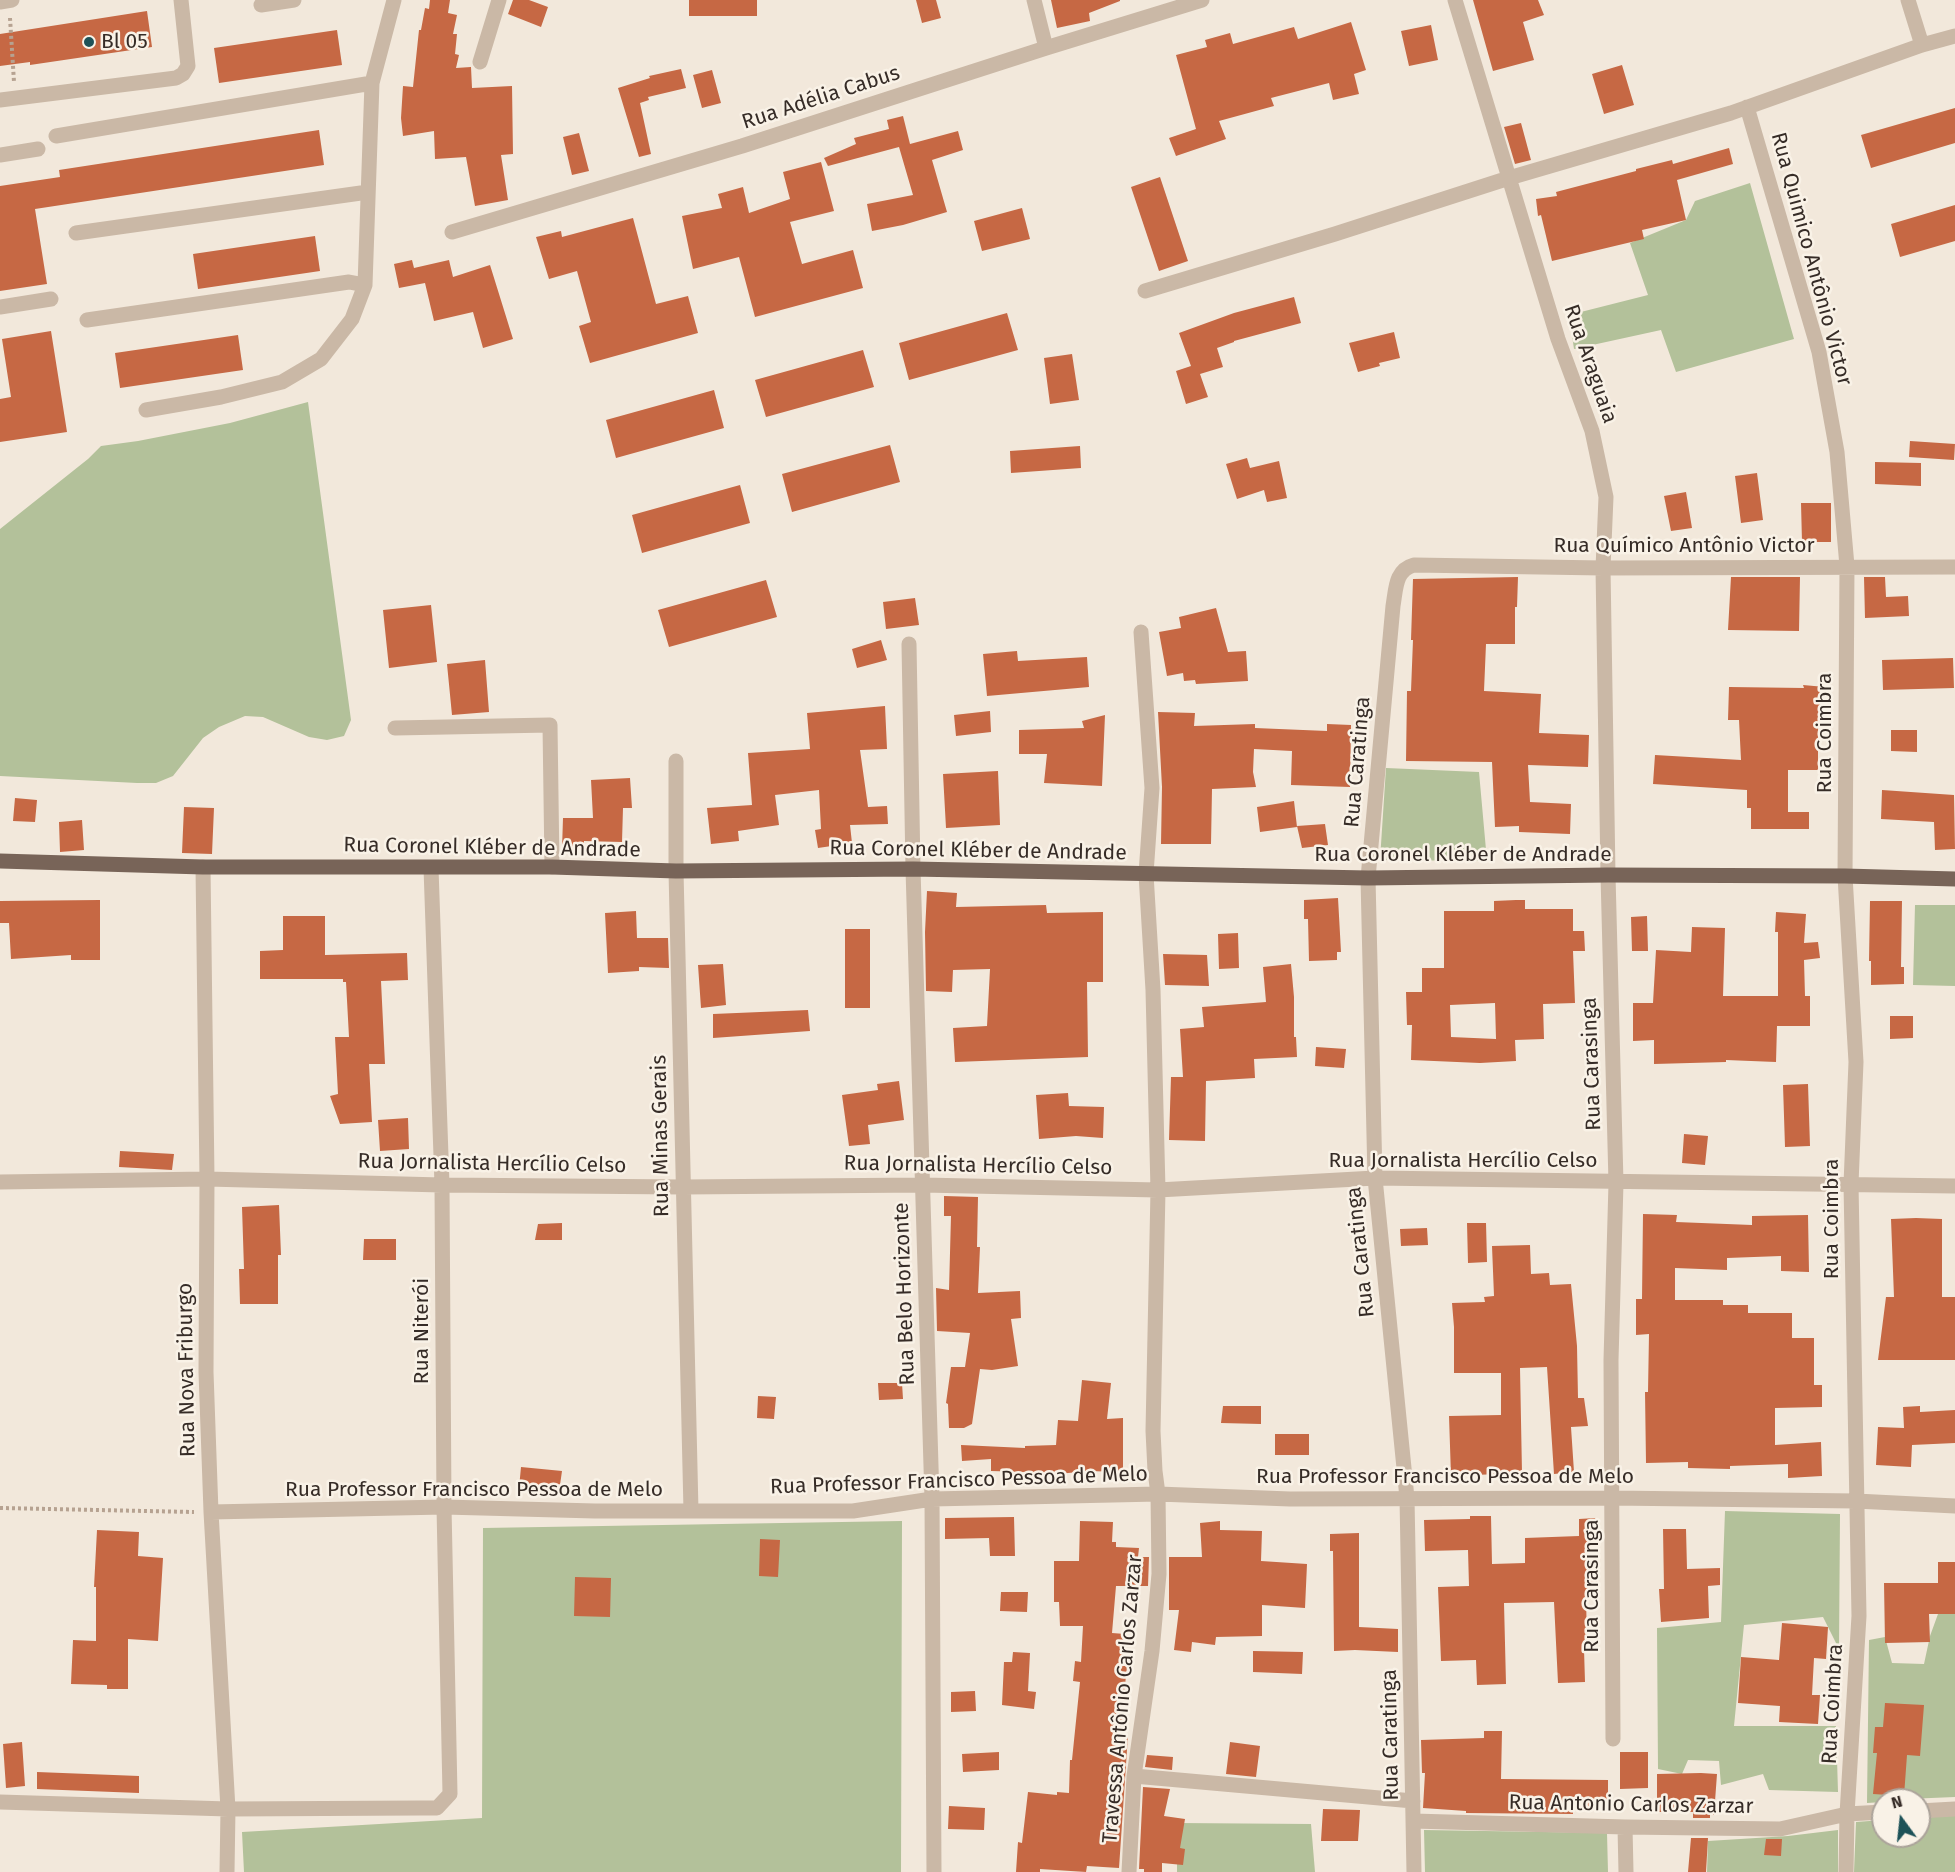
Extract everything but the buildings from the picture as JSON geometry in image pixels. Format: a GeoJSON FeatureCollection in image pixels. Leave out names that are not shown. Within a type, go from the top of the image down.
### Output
{"type":"FeatureCollection","features":[{"type":"Feature","properties":{"kind":"main road","name":"Rua Coronel Kléber de Andrade"},"geometry":{"type":"LineString","coordinates":[[0,861],[203,867],[552,867],[676,871],[913,869],[1368,878],[1608,875],[1955,879]]}},
{"type":"Feature","properties":{"kind":"street"},"geometry":{"type":"LineString","coordinates":[[0,2],[10,0]]}},
{"type":"Feature","properties":{"kind":"street"},"geometry":{"type":"LineString","coordinates":[[8,99],[176,78],[183,74],[188,66],[181,0]]}},
{"type":"Feature","properties":{"kind":"street"},"geometry":{"type":"LineString","coordinates":[[261,5],[294,0]]}},
{"type":"Feature","properties":{"kind":"street"},"geometry":{"type":"LineString","coordinates":[[146,410],[221,397],[282,382],[321,359],[352,319],[365,285],[372,82],[393,0]]}},
{"type":"Feature","properties":{"kind":"street"},"geometry":{"type":"LineString","coordinates":[[480,62],[499,0]]}},
{"type":"Feature","properties":{"kind":"street"},"geometry":{"type":"LineString","coordinates":[[1034,0],[1046,48]]}},
{"type":"Feature","properties":{"kind":"street","name":"Rua Adélia Cabus"},"geometry":{"type":"LineString","coordinates":[[452,232],[742,146],[1202,0]]}},
{"type":"Feature","properties":{"kind":"street","name":"Rua Araguaia"},"geometry":{"type":"LineString","coordinates":[[1455,0],[1558,339],[1592,432],[1606,497],[1603,568]]}},
{"type":"Feature","properties":{"kind":"street"},"geometry":{"type":"LineString","coordinates":[[1908,0],[1922,45]]}},
{"type":"Feature","properties":{"kind":"street"},"geometry":{"type":"LineString","coordinates":[[1145,291],[1747,107],[1922,45],[1955,36]]}},
{"type":"Feature","properties":{"kind":"street"},"geometry":{"type":"LineString","coordinates":[[56,136],[372,82]]}},
{"type":"Feature","properties":{"kind":"street","name":"Rua Quimico Antônio Victor"},"geometry":{"type":"LineString","coordinates":[[1747,107],[1819,352],[1837,452],[1847,566]]}},
{"type":"Feature","properties":{"kind":"street"},"geometry":{"type":"LineString","coordinates":[[0,154],[38,149]]}},
{"type":"Feature","properties":{"kind":"street"},"geometry":{"type":"LineString","coordinates":[[76,233],[369,192]]}},
{"type":"Feature","properties":{"kind":"street"},"geometry":{"type":"LineString","coordinates":[[87,320],[349,282],[365,285]]}},
{"type":"Feature","properties":{"kind":"street"},"geometry":{"type":"LineString","coordinates":[[0,307],[51,299]]}},
{"type":"Feature","properties":{"kind":"street","name":"Rua Químico Antônio Victor"},"geometry":{"type":"LineString","coordinates":[[1414,565],[1603,568],[1955,567]]}},
{"type":"Feature","properties":{"kind":"street","name":"Rua Caratinga"},"geometry":{"type":"LineString","coordinates":[[1414,565],[1405,567],[1398,574],[1393,606],[1368,878],[1375,1178],[1407,1498],[1414,1872]]}},
{"type":"Feature","properties":{"kind":"street","name":"Rua Coimbra"},"geometry":{"type":"LineString","coordinates":[[1846,1872],[1847,1814],[1859,1616],[1851,1184],[1856,1062],[1845,876],[1847,566]]}},
{"type":"Feature","properties":{"kind":"street","name":"Rua Carasinga"},"geometry":{"type":"LineString","coordinates":[[1603,568],[1608,875],[1617,1183],[1611,1360],[1613,1739]]}},
{"type":"Feature","properties":{"kind":"street","name":"Travessa Antônio Carlos Zarzar"},"geometry":{"type":"LineString","coordinates":[[1129,1872],[1134,1776],[1157,1602],[1158,1494],[1153,1431],[1158,1190],[1153,990],[1146,874],[1152,788],[1141,632]]}},
{"type":"Feature","properties":{"kind":"street","name":"Rua Belo Horizonte"},"geometry":{"type":"LineString","coordinates":[[909,644],[913,869],[932,1499],[934,1872]]}},
{"type":"Feature","properties":{"kind":"street"},"geometry":{"type":"LineString","coordinates":[[395,728],[550,725],[552,867]]}},
{"type":"Feature","properties":{"kind":"street","name":"Rua Minas Gerais"},"geometry":{"type":"LineString","coordinates":[[676,761],[676,871],[691,1510]]}},
{"type":"Feature","properties":{"kind":"street","name":"Rua Nova Friburgo"},"geometry":{"type":"LineString","coordinates":[[203,867],[207,1179],[206,1372],[211,1512],[228,1809],[227,1872]]}},
{"type":"Feature","properties":{"kind":"street","name":"Rua Niterói"},"geometry":{"type":"LineString","coordinates":[[228,1809],[437,1808],[450,1794],[444,1507],[442,1185],[431,867]]}},
{"type":"Feature","properties":{"kind":"street","name":"Rua Jornalista Hercílio Celso"},"geometry":{"type":"LineString","coordinates":[[0,1182],[207,1179],[442,1185],[683,1187],[923,1185],[1158,1190],[1375,1178],[1955,1186]]}},
{"type":"Feature","properties":{"kind":"street","name":"Rua Professor Francisco Pessoa de Melo"},"geometry":{"type":"LineString","coordinates":[[211,1512],[444,1507],[595,1511],[853,1511],[932,1499],[1158,1494],[1290,1499],[1612,1498],[1856,1501],[1955,1506]]}},
{"type":"Feature","properties":{"kind":"street"},"geometry":{"type":"LineString","coordinates":[[1134,1776],[1413,1801]]}},
{"type":"Feature","properties":{"kind":"street"},"geometry":{"type":"LineString","coordinates":[[0,1802],[228,1809]]}},
{"type":"Feature","properties":{"kind":"street"},"geometry":{"type":"LineString","coordinates":[[1931,1810],[1955,1809]]}},
{"type":"Feature","properties":{"kind":"street","name":"Rua Antonio Carlos Zarzar"},"geometry":{"type":"LineString","coordinates":[[1413,1821],[1780,1829],[1847,1814],[1871,1813]]}},
{"type":"Feature","properties":{"kind":"street"},"geometry":{"type":"LineString","coordinates":[[1625,1827],[1626,1872]]}},
{"type":"Feature","properties":{"kind":"path"},"geometry":{"type":"LineString","coordinates":[[8,99],[10,0]]}},
{"type":"Feature","properties":{"kind":"path"},"geometry":{"type":"LineString","coordinates":[[0,1508],[211,1512]]}},
{"type":"Feature","properties":{"kind":"green space"},"geometry":{"type":"Polygon","coordinates":[[[1750,183],[1794,339],[1676,372],[1661,330],[1574,349],[1569,315],[1648,295],[1630,243],[1686,220],[1695,201],[1750,183]]]}},
{"type":"Feature","properties":{"kind":"green space"},"geometry":{"type":"Polygon","coordinates":[[[308,402],[351,720],[344,736],[327,740],[309,737],[263,717],[245,716],[219,727],[203,738],[173,776],[156,783],[0,776],[0,529],[101,446],[230,423],[308,402]]]}},
{"type":"Feature","properties":{"kind":"green space"},"geometry":{"type":"Polygon","coordinates":[[[1386,768],[1479,772],[1487,861],[1380,860],[1386,768]]]}},
{"type":"Feature","properties":{"kind":"green space"},"geometry":{"type":"Polygon","coordinates":[[[1915,905],[1955,905],[1955,986],[1913,985],[1915,905]]]}},
{"type":"Feature","properties":{"kind":"green space"},"geometry":{"type":"Polygon","coordinates":[[[1725,1511],[1840,1514],[1839,1649],[1823,1617],[1744,1625],[1734,1726],[1836,1726],[1838,1792],[1769,1790],[1763,1774],[1721,1785],[1719,1761],[1688,1760],[1682,1774],[1658,1769],[1657,1628],[1721,1622],[1725,1511]]]}},
{"type":"Feature","properties":{"kind":"green space"},"geometry":{"type":"Polygon","coordinates":[[[902,1521],[901,1872],[244,1872],[242,1832],[482,1818],[483,1528],[902,1521]]]}},
{"type":"Feature","properties":{"kind":"green space"},"geometry":{"type":"Polygon","coordinates":[[[1938,1614],[1955,1614],[1955,1797],[1931,1798],[1931,1788],[1871,1788],[1871,1803],[1867,1803],[1869,1640],[1885,1637],[1892,1663],[1924,1664],[1938,1614]]]}},
{"type":"Feature","properties":{"kind":"green space"},"geometry":{"type":"Polygon","coordinates":[[[1955,1815],[1955,1872],[1854,1872],[1856,1822],[1871,1821],[1871,1848],[1931,1848],[1931,1816],[1955,1815]]]}},
{"type":"Feature","properties":{"kind":"green space"},"geometry":{"type":"Polygon","coordinates":[[[1177,1823],[1311,1824],[1315,1872],[1177,1872],[1177,1823]]]}},
{"type":"Feature","properties":{"kind":"green space"},"geometry":{"type":"Polygon","coordinates":[[[1424,1830],[1607,1833],[1608,1872],[1425,1872],[1424,1830]]]}},
{"type":"Feature","properties":{"kind":"green space"},"geometry":{"type":"Polygon","coordinates":[[[1838,1830],[1838,1872],[1707,1872],[1708,1841],[1838,1830]]]}},
{"type":"Feature","properties":{"kind":"place","name":"Bl 05"},"geometry":{"type":"Point","coordinates":[89,42]}}]}
